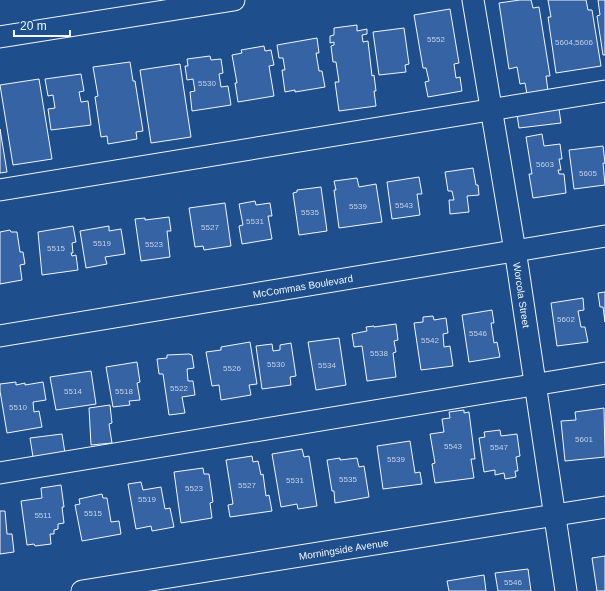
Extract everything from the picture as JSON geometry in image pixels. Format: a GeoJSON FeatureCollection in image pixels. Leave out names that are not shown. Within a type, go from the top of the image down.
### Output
{"type":"FeatureCollection","features":[{"type":"Feature","properties":{"kind":"street"},"geometry":{"type":"LineString","coordinates":[[0,37],[234,0]]}},
{"type":"Feature","properties":{"kind":"street","name":"Worcola Street"},"geometry":{"type":"LineString","coordinates":[[473,0],[490,109],[515,251],[566,591]]}},
{"type":"Feature","properties":{"kind":"street"},"geometry":{"type":"LineString","coordinates":[[0,190],[605,91]]}},
{"type":"Feature","properties":{"kind":"street","name":"McCommas Boulevard"},"geometry":{"type":"LineString","coordinates":[[0,336],[605,236]]}},
{"type":"Feature","properties":{"kind":"street"},"geometry":{"type":"LineString","coordinates":[[0,473],[605,373]]}},
{"type":"Feature","properties":{"kind":"street","name":"Morningside Avenue"},"geometry":{"type":"LineString","coordinates":[[82,591],[605,507]]}},
{"type":"Feature","properties":{"kind":"building"},"geometry":{"type":"Polygon","coordinates":[[[531,0],[533,8],[539,7],[550,76],[546,76],[548,91],[527,94],[525,83],[520,84],[517,67],[509,69],[499,3],[531,0]]]}},
{"type":"Feature","properties":{"kind":"building"},"geometry":{"type":"Polygon","coordinates":[[[548,0],[586,0],[588,10],[592,10],[601,66],[556,73],[548,17],[551,17],[548,0]]]}},
{"type":"Feature","properties":{"kind":"building"},"geometry":{"type":"Polygon","coordinates":[[[598,0],[605,0],[605,55],[603,55],[597,16],[600,15],[598,0]]]}},
{"type":"Feature","properties":{"kind":"building"},"geometry":{"type":"Polygon","coordinates":[[[450,9],[459,63],[454,64],[456,78],[460,77],[462,91],[428,97],[425,82],[429,81],[426,68],[423,68],[414,15],[450,9]]]}},
{"type":"Feature","properties":{"kind":"building"},"geometry":{"type":"Polygon","coordinates":[[[357,25],[357,31],[367,29],[367,34],[362,35],[363,42],[368,41],[372,76],[374,75],[376,91],[374,91],[376,106],[339,111],[335,82],[339,82],[336,62],[333,62],[331,46],[334,45],[334,42],[330,43],[330,36],[334,35],[334,28],[357,25]]]}},
{"type":"Feature","properties":{"kind":"building"},"geometry":{"type":"Polygon","coordinates":[[[404,28],[409,64],[405,65],[406,72],[379,75],[373,32],[404,28]]]}},
{"type":"Feature","properties":{"kind":"building"},"geometry":{"type":"Polygon","coordinates":[[[317,38],[319,53],[316,53],[319,71],[322,71],[325,87],[295,92],[295,90],[285,92],[282,70],[285,70],[283,58],[279,58],[277,45],[317,38]]]}},
{"type":"Feature","properties":{"kind":"building"},"geometry":{"type":"Polygon","coordinates":[[[264,46],[265,51],[271,50],[274,65],[269,66],[274,96],[238,102],[235,83],[237,83],[232,55],[242,53],[241,50],[264,46]]]}},
{"type":"Feature","properties":{"kind":"building"},"geometry":{"type":"Polygon","coordinates":[[[210,56],[211,60],[221,59],[223,73],[219,74],[221,87],[228,86],[231,105],[192,111],[190,92],[195,91],[193,79],[187,80],[185,66],[188,66],[187,59],[210,56]]]}},
{"type":"Feature","properties":{"kind":"building"},"geometry":{"type":"Polygon","coordinates":[[[130,62],[133,81],[135,81],[143,131],[136,132],[137,139],[108,144],[107,136],[101,137],[95,97],[98,96],[93,67],[130,62]]]}},
{"type":"Feature","properties":{"kind":"building"},"geometry":{"type":"Polygon","coordinates":[[[180,64],[191,137],[151,143],[140,70],[180,64]]]}},
{"type":"Feature","properties":{"kind":"building"},"geometry":{"type":"Polygon","coordinates":[[[81,74],[84,91],[79,92],[81,102],[88,101],[91,125],[51,130],[48,109],[55,108],[53,95],[48,96],[45,79],[81,74]]]}},
{"type":"Feature","properties":{"kind":"building"},"geometry":{"type":"Polygon","coordinates":[[[39,79],[52,159],[13,165],[0,85],[39,79]]]}},
{"type":"Feature","properties":{"kind":"building"},"geometry":{"type":"Polygon","coordinates":[[[558,102],[561,123],[519,128],[516,108],[558,102]]]}},
{"type":"Feature","properties":{"kind":"building"},"geometry":{"type":"Polygon","coordinates":[[[0,129],[7,172],[0,173],[0,129]]]}},
{"type":"Feature","properties":{"kind":"building"},"geometry":{"type":"Polygon","coordinates":[[[542,134],[544,146],[560,144],[562,159],[559,159],[561,170],[558,170],[559,174],[564,174],[566,193],[533,198],[529,174],[532,174],[526,137],[542,134]]]}},
{"type":"Feature","properties":{"kind":"building"},"geometry":{"type":"Polygon","coordinates":[[[603,146],[605,185],[574,189],[569,150],[603,146]]]}},
{"type":"Feature","properties":{"kind":"building"},"geometry":{"type":"Polygon","coordinates":[[[473,168],[479,195],[467,196],[469,212],[450,214],[449,200],[454,200],[452,191],[448,191],[445,172],[473,168]]]}},
{"type":"Feature","properties":{"kind":"building"},"geometry":{"type":"Polygon","coordinates":[[[419,177],[422,194],[417,194],[420,215],[392,219],[387,182],[419,177]]]}},
{"type":"Feature","properties":{"kind":"building"},"geometry":{"type":"Polygon","coordinates":[[[357,178],[359,187],[376,184],[382,222],[339,228],[334,181],[357,178]]]}},
{"type":"Feature","properties":{"kind":"building"},"geometry":{"type":"Polygon","coordinates":[[[321,187],[327,231],[299,235],[293,193],[297,192],[297,190],[321,187]]]}},
{"type":"Feature","properties":{"kind":"building"},"geometry":{"type":"Polygon","coordinates":[[[255,201],[256,205],[270,203],[272,216],[268,216],[272,239],[242,244],[239,226],[243,225],[239,204],[255,201]]]}},
{"type":"Feature","properties":{"kind":"building"},"geometry":{"type":"Polygon","coordinates":[[[225,203],[231,246],[204,250],[203,246],[195,247],[189,208],[225,203]]]}},
{"type":"Feature","properties":{"kind":"building"},"geometry":{"type":"Polygon","coordinates":[[[169,217],[171,231],[167,231],[170,257],[141,261],[135,219],[145,218],[145,220],[169,217]]]}},
{"type":"Feature","properties":{"kind":"building"},"geometry":{"type":"Polygon","coordinates":[[[73,226],[76,242],[72,243],[73,253],[71,253],[72,256],[76,255],[78,270],[42,275],[38,232],[73,226]]]}},
{"type":"Feature","properties":{"kind":"building"},"geometry":{"type":"Polygon","coordinates":[[[109,226],[109,231],[121,229],[125,254],[105,257],[107,264],[86,268],[80,231],[109,226]]]}},
{"type":"Feature","properties":{"kind":"building"},"geometry":{"type":"Polygon","coordinates":[[[10,230],[11,232],[17,232],[20,252],[23,252],[25,264],[20,265],[22,280],[0,284],[0,232],[10,230]]]}},
{"type":"Feature","properties":{"kind":"building"},"geometry":{"type":"Polygon","coordinates":[[[605,292],[605,322],[603,307],[600,307],[598,293],[605,292]]]}},
{"type":"Feature","properties":{"kind":"building"},"geometry":{"type":"Polygon","coordinates":[[[583,298],[584,310],[578,311],[581,327],[585,327],[588,342],[557,346],[551,303],[583,298]]]}},
{"type":"Feature","properties":{"kind":"building"},"geometry":{"type":"Polygon","coordinates":[[[492,310],[494,323],[491,323],[494,343],[497,342],[500,357],[469,362],[462,315],[492,310]]]}},
{"type":"Feature","properties":{"kind":"building"},"geometry":{"type":"Polygon","coordinates":[[[433,316],[434,320],[446,318],[448,333],[443,334],[444,347],[450,346],[453,366],[421,370],[414,323],[423,322],[423,317],[433,316]]]}},
{"type":"Feature","properties":{"kind":"building"},"geometry":{"type":"Polygon","coordinates":[[[396,324],[398,340],[394,341],[396,352],[393,353],[396,377],[367,381],[362,346],[354,347],[352,334],[367,331],[366,327],[396,324]]]}},
{"type":"Feature","properties":{"kind":"building"},"geometry":{"type":"Polygon","coordinates":[[[339,338],[346,385],[316,390],[308,342],[339,338]]]}},
{"type":"Feature","properties":{"kind":"building"},"geometry":{"type":"Polygon","coordinates":[[[250,342],[257,384],[249,385],[251,395],[221,400],[219,385],[212,386],[206,352],[221,350],[221,347],[250,342]]]}},
{"type":"Feature","properties":{"kind":"building"},"geometry":{"type":"Polygon","coordinates":[[[291,343],[296,376],[290,377],[291,385],[262,389],[256,346],[272,344],[273,351],[280,350],[280,345],[291,343]]]}},
{"type":"Feature","properties":{"kind":"building"},"geometry":{"type":"Polygon","coordinates":[[[167,355],[192,355],[194,368],[187,369],[188,381],[193,381],[195,395],[182,397],[185,413],[169,415],[163,374],[159,374],[157,359],[167,358],[167,355]]]}},
{"type":"Feature","properties":{"kind":"building"},"geometry":{"type":"Polygon","coordinates":[[[137,362],[140,382],[137,383],[140,400],[129,401],[130,405],[113,407],[106,367],[137,362]]]}},
{"type":"Feature","properties":{"kind":"building"},"geometry":{"type":"Polygon","coordinates":[[[91,371],[96,404],[56,410],[50,377],[91,371]]]}},
{"type":"Feature","properties":{"kind":"building"},"geometry":{"type":"Polygon","coordinates":[[[16,382],[16,385],[25,383],[25,385],[43,382],[46,400],[33,402],[34,412],[39,411],[42,427],[7,433],[0,384],[16,382]]]}},
{"type":"Feature","properties":{"kind":"building"},"geometry":{"type":"Polygon","coordinates":[[[110,405],[112,423],[109,424],[112,443],[91,445],[89,408],[110,405]]]}},
{"type":"Feature","properties":{"kind":"building"},"geometry":{"type":"Polygon","coordinates":[[[604,408],[605,457],[565,461],[561,421],[576,420],[575,412],[604,408]]]}},
{"type":"Feature","properties":{"kind":"building"},"geometry":{"type":"Polygon","coordinates":[[[464,410],[464,413],[469,412],[475,459],[471,459],[474,478],[435,483],[432,464],[435,463],[430,434],[444,432],[442,419],[450,418],[449,412],[464,410]]]}},
{"type":"Feature","properties":{"kind":"building"},"geometry":{"type":"Polygon","coordinates":[[[500,430],[501,436],[517,434],[520,456],[516,457],[518,471],[515,471],[516,477],[505,479],[504,473],[495,475],[495,470],[484,472],[479,438],[485,437],[484,432],[500,430]]]}},
{"type":"Feature","properties":{"kind":"building"},"geometry":{"type":"Polygon","coordinates":[[[62,434],[65,453],[33,457],[30,438],[62,434]]]}},
{"type":"Feature","properties":{"kind":"building"},"geometry":{"type":"Polygon","coordinates":[[[410,441],[415,473],[420,472],[422,484],[383,489],[377,446],[410,441]]]}},
{"type":"Feature","properties":{"kind":"building"},"geometry":{"type":"Polygon","coordinates":[[[302,449],[304,457],[309,456],[317,506],[298,509],[297,504],[281,507],[272,454],[302,449]]]}},
{"type":"Feature","properties":{"kind":"building"},"geometry":{"type":"Polygon","coordinates":[[[252,456],[253,462],[258,461],[261,475],[263,474],[266,496],[269,495],[272,511],[230,517],[228,505],[233,504],[226,460],[252,456]]]}},
{"type":"Feature","properties":{"kind":"building"},"geometry":{"type":"Polygon","coordinates":[[[340,458],[340,460],[357,458],[359,467],[364,466],[369,497],[335,503],[334,491],[332,491],[327,460],[340,458]]]}},
{"type":"Feature","properties":{"kind":"building"},"geometry":{"type":"Polygon","coordinates":[[[203,468],[204,474],[209,474],[213,502],[210,503],[212,518],[181,523],[174,472],[203,468]]]}},
{"type":"Feature","properties":{"kind":"building"},"geometry":{"type":"Polygon","coordinates":[[[141,482],[143,490],[161,487],[165,509],[170,508],[174,527],[152,531],[151,526],[136,529],[128,484],[141,482]]]}},
{"type":"Feature","properties":{"kind":"building"},"geometry":{"type":"Polygon","coordinates":[[[61,485],[64,507],[62,507],[64,523],[58,524],[58,529],[54,530],[54,534],[50,534],[51,544],[35,546],[34,544],[27,545],[21,501],[42,498],[41,488],[61,485]]]}},
{"type":"Feature","properties":{"kind":"building"},"geometry":{"type":"Polygon","coordinates":[[[102,494],[103,498],[107,498],[111,522],[119,521],[121,534],[82,541],[75,505],[80,504],[79,499],[102,494]]]}},
{"type":"Feature","properties":{"kind":"building"},"geometry":{"type":"Polygon","coordinates":[[[0,511],[5,511],[7,534],[12,534],[14,552],[0,554],[0,511]]]}},
{"type":"Feature","properties":{"kind":"building"},"geometry":{"type":"Polygon","coordinates":[[[605,556],[605,591],[597,591],[592,558],[605,556]]]}},
{"type":"Feature","properties":{"kind":"building"},"geometry":{"type":"Polygon","coordinates":[[[528,569],[531,591],[498,591],[495,573],[528,569]]]}},
{"type":"Feature","properties":{"kind":"building"},"geometry":{"type":"Polygon","coordinates":[[[484,575],[486,591],[449,591],[447,581],[484,575]]]}}]}
